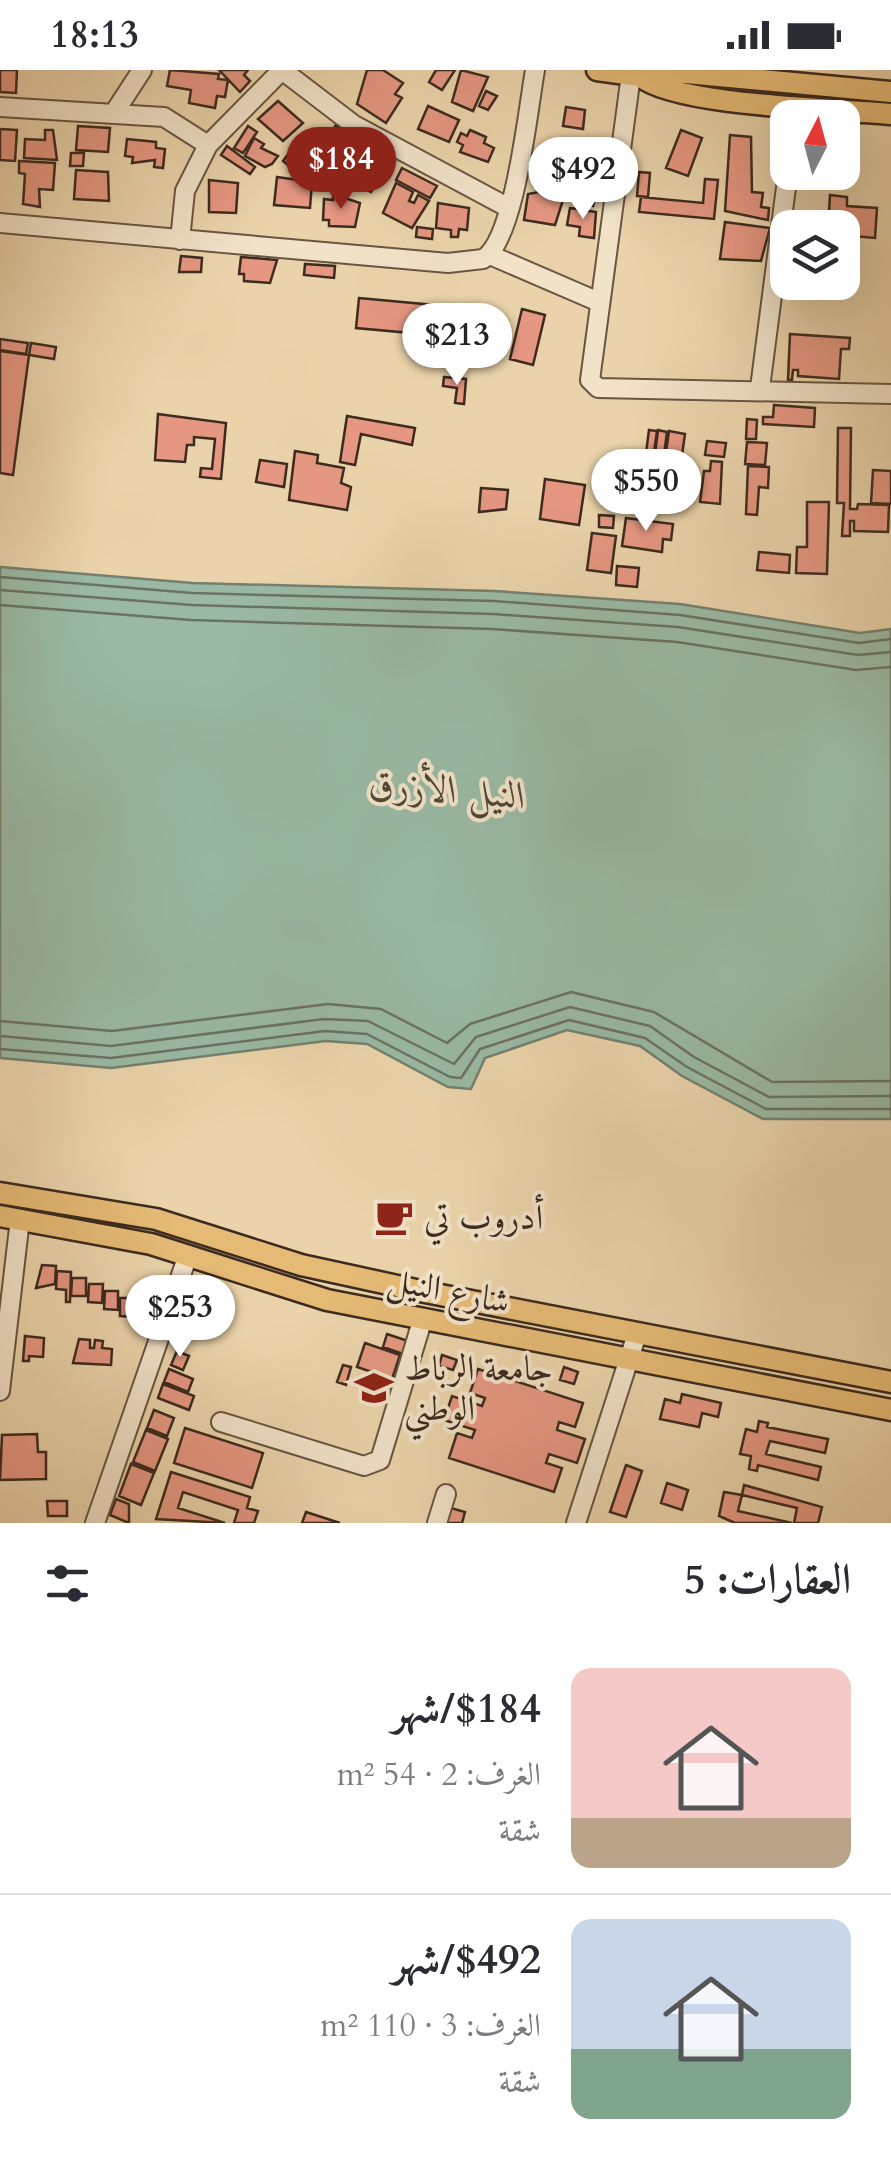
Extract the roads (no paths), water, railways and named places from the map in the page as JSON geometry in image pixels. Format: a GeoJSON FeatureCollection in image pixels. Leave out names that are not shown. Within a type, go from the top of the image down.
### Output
{"type":"FeatureCollection","features":[{"type":"Feature","properties":{"kind":"main road"},"geometry":{"type":"LineString","coordinates":[[597,70],[891,92]]}},
{"type":"Feature","properties":{"kind":"main road"},"geometry":{"type":"LineString","coordinates":[[695,80],[770,103]]}},
{"type":"Feature","properties":{"kind":"main road"},"geometry":{"type":"LineString","coordinates":[[860,113],[891,114]]}},
{"type":"Feature","properties":{"kind":"main road","name":"شارع النيل"},"geometry":{"type":"LineString","coordinates":[[0,1193],[156,1219],[316,1268],[891,1382]]}},
{"type":"Feature","properties":{"kind":"main road","name":"شارع النيل"},"geometry":{"type":"LineString","coordinates":[[10,1217],[188,1254],[327,1300],[891,1410]]}},
{"type":"Feature","properties":{"kind":"street"},"geometry":{"type":"LineString","coordinates":[[114,114],[142,70]]}},
{"type":"Feature","properties":{"kind":"street"},"geometry":{"type":"LineString","coordinates":[[180,240],[186,191],[208,144],[282,70],[354,125],[509,208]]}},
{"type":"Feature","properties":{"kind":"street"},"geometry":{"type":"LineString","coordinates":[[0,223],[472,262],[490,254],[499,242],[536,70]]}},
{"type":"Feature","properties":{"kind":"street"},"geometry":{"type":"LineString","coordinates":[[636,75],[590,380],[598,388],[650,392],[760,388],[891,394]]}},
{"type":"Feature","properties":{"kind":"street"},"geometry":{"type":"LineString","coordinates":[[0,107],[164,117],[208,144]]}},
{"type":"Feature","properties":{"kind":"street"},"geometry":{"type":"LineString","coordinates":[[760,388],[786,190]]}},
{"type":"Feature","properties":{"kind":"street"},"geometry":{"type":"LineString","coordinates":[[490,254],[599,302]]}},
{"type":"Feature","properties":{"kind":"street"},"geometry":{"type":"LineString","coordinates":[[0,1391],[10,1217]]}},
{"type":"Feature","properties":{"kind":"street"},"geometry":{"type":"LineString","coordinates":[[95,1523],[188,1254]]}},
{"type":"Feature","properties":{"kind":"street"},"geometry":{"type":"LineString","coordinates":[[221,1422],[364,1466],[374,1464],[380,1460],[423,1318]]}},
{"type":"Feature","properties":{"kind":"street"},"geometry":{"type":"LineString","coordinates":[[576,1523],[637,1334]]}},
{"type":"Feature","properties":{"kind":"street"},"geometry":{"type":"LineString","coordinates":[[436,1523],[446,1494]]}},
{"type":"Feature","properties":{"kind":"water","name":"النيل الأزرق"},"geometry":{"type":"Polygon","coordinates":[[[0,567],[193,583],[494,591],[680,604],[860,633],[891,629],[891,1119],[763,1119],[682,1076],[640,1046],[567,1030],[485,1058],[471,1089],[448,1087],[367,1044],[326,1041],[111,1068],[0,1058],[0,567]]]}},
{"type":"Feature","properties":{"kind":"place","name":"أدروب تي"},"geometry":{"type":"Point","coordinates":[394,1217]}},
{"type":"Feature","properties":{"kind":"place","name":"جامعة الرباط الوطني"},"geometry":{"type":"Point","coordinates":[374,1388]}}]}
